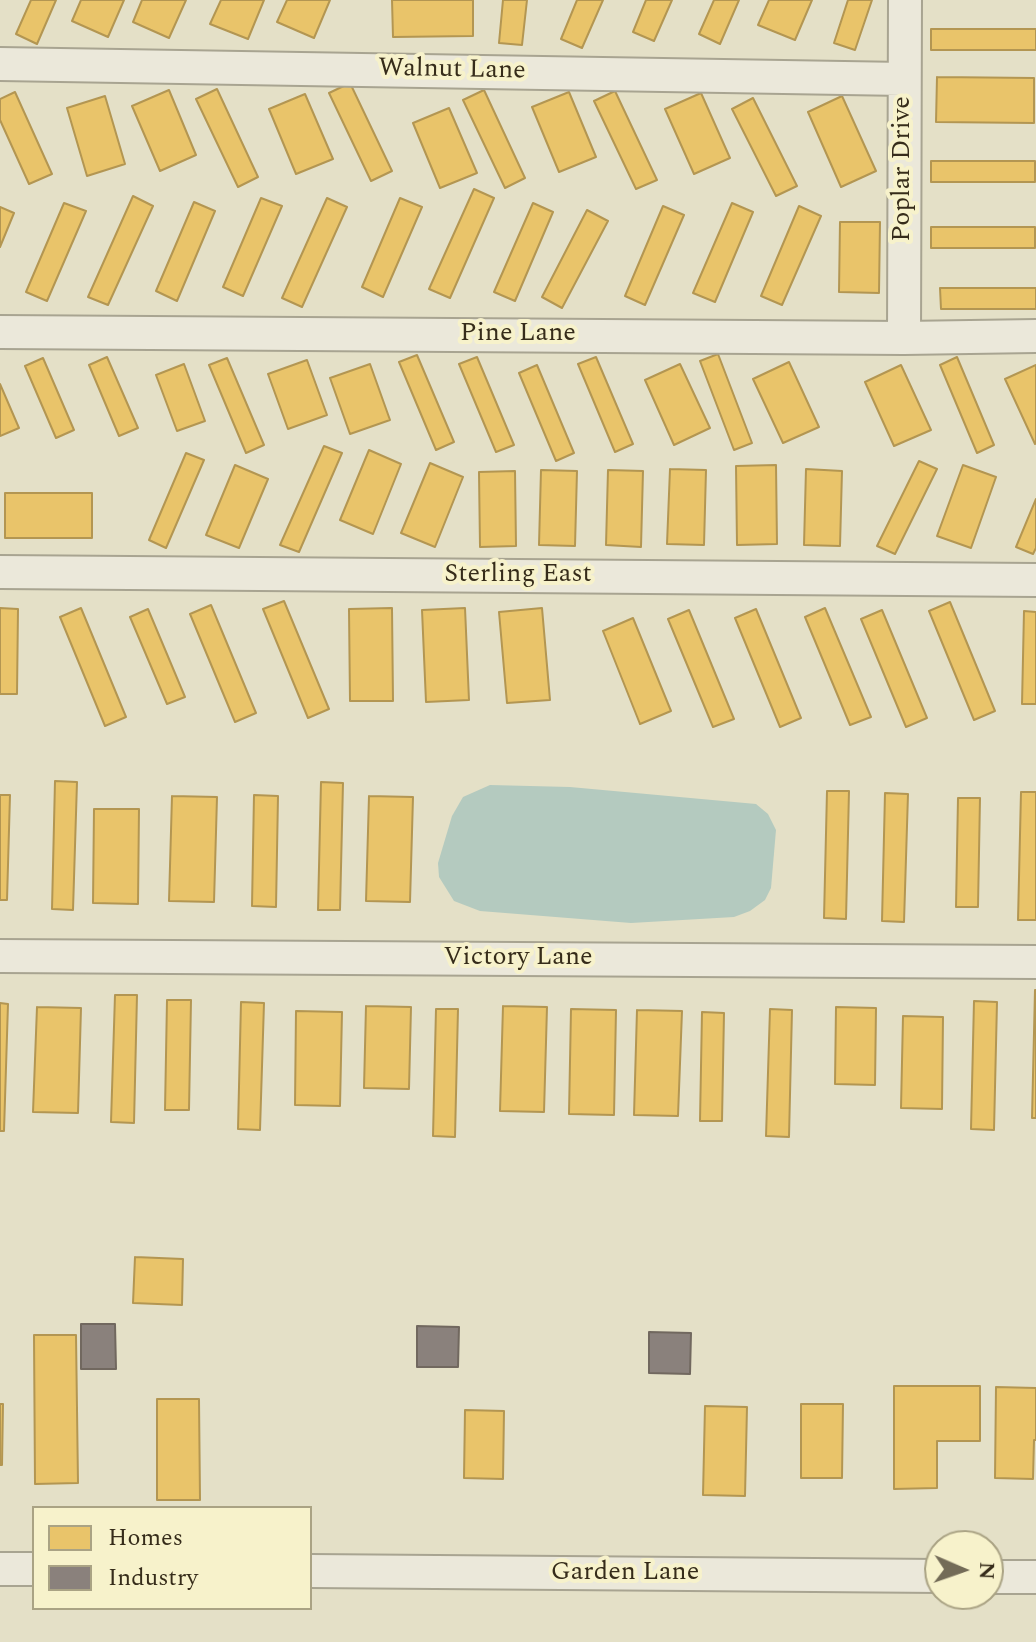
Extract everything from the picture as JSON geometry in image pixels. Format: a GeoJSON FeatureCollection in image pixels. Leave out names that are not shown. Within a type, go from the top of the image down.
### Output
{"type":"FeatureCollection","features":[{"type":"Feature","properties":{"kind":"street","name":"Poplar Drive"},"geometry":{"type":"LineString","coordinates":[[904,338],[905,0]]}},
{"type":"Feature","properties":{"kind":"street","name":"Walnut Lane"},"geometry":{"type":"LineString","coordinates":[[0,64],[904,79]]}},
{"type":"Feature","properties":{"kind":"street","name":"Pine Lane"},"geometry":{"type":"LineString","coordinates":[[0,332],[904,338],[1036,336]]}},
{"type":"Feature","properties":{"kind":"street","name":"Sterling East"},"geometry":{"type":"LineString","coordinates":[[0,572],[1036,580]]}},
{"type":"Feature","properties":{"kind":"street","name":"Victory Lane"},"geometry":{"type":"LineString","coordinates":[[0,956],[1036,962]]}},
{"type":"Feature","properties":{"kind":"street"},"geometry":{"type":"LineString","coordinates":[[0,1569],[32,1569]]}},
{"type":"Feature","properties":{"kind":"street","name":"Garden Lane"},"geometry":{"type":"LineString","coordinates":[[312,1571],[924,1576]]}},
{"type":"Feature","properties":{"kind":"street"},"geometry":{"type":"LineString","coordinates":[[1004,1577],[1036,1577]]}},
{"type":"Feature","properties":{"kind":"shaded area"},"geometry":{"type":"Polygon","coordinates":[[[490,785],[570,787],[756,804],[768,814],[776,830],[771,888],[765,900],[750,911],[734,917],[631,923],[480,911],[454,901],[439,877],[438,863],[452,816],[463,797],[490,785]]]}},
{"type":"Feature","properties":{"kind":"building: Homes"},"geometry":{"type":"Polygon","coordinates":[[[31,0],[56,0],[37,44],[16,34],[31,0]]]}},
{"type":"Feature","properties":{"kind":"building: Homes"},"geometry":{"type":"Polygon","coordinates":[[[81,0],[124,0],[108,37],[72,21],[81,0]]]}},
{"type":"Feature","properties":{"kind":"building: Homes"},"geometry":{"type":"Polygon","coordinates":[[[142,0],[186,0],[169,38],[133,22],[142,0]]]}},
{"type":"Feature","properties":{"kind":"building: Homes"},"geometry":{"type":"Polygon","coordinates":[[[221,0],[264,0],[248,39],[210,24],[221,0]]]}},
{"type":"Feature","properties":{"kind":"building: Homes"},"geometry":{"type":"Polygon","coordinates":[[[287,0],[330,0],[314,38],[277,22],[287,0]]]}},
{"type":"Feature","properties":{"kind":"building: Homes"},"geometry":{"type":"Polygon","coordinates":[[[392,0],[473,0],[473,36],[393,37],[392,0]]]}},
{"type":"Feature","properties":{"kind":"building: Homes"},"geometry":{"type":"Polygon","coordinates":[[[503,0],[527,0],[522,45],[499,43],[503,0]]]}},
{"type":"Feature","properties":{"kind":"building: Homes"},"geometry":{"type":"Polygon","coordinates":[[[577,0],[603,0],[582,48],[561,39],[577,0]]]}},
{"type":"Feature","properties":{"kind":"building: Homes"},"geometry":{"type":"Polygon","coordinates":[[[646,0],[672,0],[654,41],[633,32],[646,0]]]}},
{"type":"Feature","properties":{"kind":"building: Homes"},"geometry":{"type":"Polygon","coordinates":[[[714,0],[739,0],[720,44],[699,34],[714,0]]]}},
{"type":"Feature","properties":{"kind":"building: Homes"},"geometry":{"type":"Polygon","coordinates":[[[769,0],[812,0],[795,40],[758,25],[769,0]]]}},
{"type":"Feature","properties":{"kind":"building: Homes"},"geometry":{"type":"Polygon","coordinates":[[[848,0],[872,0],[855,50],[834,43],[848,0]]]}},
{"type":"Feature","properties":{"kind":"building: Homes"},"geometry":{"type":"Polygon","coordinates":[[[931,29],[1036,29],[1036,50],[931,50],[931,29]]]}},
{"type":"Feature","properties":{"kind":"building: Homes"},"geometry":{"type":"Polygon","coordinates":[[[937,77],[1034,78],[1034,123],[936,122],[937,77]]]}},
{"type":"Feature","properties":{"kind":"building: Homes"},"geometry":{"type":"Polygon","coordinates":[[[350,83],[392,171],[371,181],[329,93],[350,83]]]}},
{"type":"Feature","properties":{"kind":"building: Homes"},"geometry":{"type":"Polygon","coordinates":[[[217,89],[258,177],[238,187],[196,99],[217,89]]]}},
{"type":"Feature","properties":{"kind":"building: Homes"},"geometry":{"type":"Polygon","coordinates":[[[169,90],[196,155],[160,171],[132,106],[169,90]]]}},
{"type":"Feature","properties":{"kind":"building: Homes"},"geometry":{"type":"Polygon","coordinates":[[[484,90],[525,178],[505,188],[463,100],[484,90]]]}},
{"type":"Feature","properties":{"kind":"building: Homes"},"geometry":{"type":"Polygon","coordinates":[[[615,91],[657,180],[636,189],[594,101],[615,91]]]}},
{"type":"Feature","properties":{"kind":"building: Homes"},"geometry":{"type":"Polygon","coordinates":[[[15,92],[52,174],[29,184],[0,120],[0,99],[15,92]]]}},
{"type":"Feature","properties":{"kind":"building: Homes"},"geometry":{"type":"Polygon","coordinates":[[[569,92],[596,157],[559,172],[532,107],[569,92]]]}},
{"type":"Feature","properties":{"kind":"building: Homes"},"geometry":{"type":"Polygon","coordinates":[[[701,93],[730,158],[694,174],[665,109],[701,93]]]}},
{"type":"Feature","properties":{"kind":"building: Homes"},"geometry":{"type":"Polygon","coordinates":[[[305,94],[333,159],[296,174],[269,109],[305,94]]]}},
{"type":"Feature","properties":{"kind":"building: Homes"},"geometry":{"type":"Polygon","coordinates":[[[105,96],[125,164],[87,176],[67,108],[105,96]]]}},
{"type":"Feature","properties":{"kind":"building: Homes"},"geometry":{"type":"Polygon","coordinates":[[[842,96],[876,171],[841,187],[808,112],[842,96]]]}},
{"type":"Feature","properties":{"kind":"building: Homes"},"geometry":{"type":"Polygon","coordinates":[[[753,98],[797,186],[776,196],[732,109],[753,98]]]}},
{"type":"Feature","properties":{"kind":"building: Homes"},"geometry":{"type":"Polygon","coordinates":[[[449,108],[477,173],[440,188],[413,123],[449,108]]]}},
{"type":"Feature","properties":{"kind":"building: Homes"},"geometry":{"type":"Polygon","coordinates":[[[931,161],[1035,161],[1035,182],[931,182],[931,161]]]}},
{"type":"Feature","properties":{"kind":"building: Homes"},"geometry":{"type":"Polygon","coordinates":[[[474,189],[494,198],[450,298],[429,289],[474,189]]]}},
{"type":"Feature","properties":{"kind":"building: Homes"},"geometry":{"type":"Polygon","coordinates":[[[133,196],[153,206],[108,305],[88,297],[133,196]]]}},
{"type":"Feature","properties":{"kind":"building: Homes"},"geometry":{"type":"Polygon","coordinates":[[[261,198],[282,206],[243,296],[223,287],[261,198]]]}},
{"type":"Feature","properties":{"kind":"building: Homes"},"geometry":{"type":"Polygon","coordinates":[[[327,198],[347,207],[302,307],[282,298],[327,198]]]}},
{"type":"Feature","properties":{"kind":"building: Homes"},"geometry":{"type":"Polygon","coordinates":[[[400,198],[422,207],[383,297],[362,287],[400,198]]]}},
{"type":"Feature","properties":{"kind":"building: Homes"},"geometry":{"type":"Polygon","coordinates":[[[194,202],[215,211],[177,301],[156,291],[194,202]]]}},
{"type":"Feature","properties":{"kind":"building: Homes"},"geometry":{"type":"Polygon","coordinates":[[[64,203],[86,211],[47,301],[26,292],[64,203]]]}},
{"type":"Feature","properties":{"kind":"building: Homes"},"geometry":{"type":"Polygon","coordinates":[[[533,203],[553,212],[515,301],[494,292],[533,203]]]}},
{"type":"Feature","properties":{"kind":"building: Homes"},"geometry":{"type":"Polygon","coordinates":[[[732,203],[753,212],[715,302],[693,293],[732,203]]]}},
{"type":"Feature","properties":{"kind":"building: Homes"},"geometry":{"type":"Polygon","coordinates":[[[663,206],[684,215],[645,305],[625,296],[663,206]]]}},
{"type":"Feature","properties":{"kind":"building: Homes"},"geometry":{"type":"Polygon","coordinates":[[[799,206],[821,216],[782,305],[761,296],[799,206]]]}},
{"type":"Feature","properties":{"kind":"building: Homes"},"geometry":{"type":"Polygon","coordinates":[[[0,207],[14,213],[0,247],[0,207]]]}},
{"type":"Feature","properties":{"kind":"building: Homes"},"geometry":{"type":"Polygon","coordinates":[[[587,210],[608,221],[562,308],[542,297],[587,210]]]}},
{"type":"Feature","properties":{"kind":"building: Homes"},"geometry":{"type":"Polygon","coordinates":[[[840,222],[880,222],[879,293],[839,292],[840,222]]]}},
{"type":"Feature","properties":{"kind":"building: Homes"},"geometry":{"type":"Polygon","coordinates":[[[931,227],[1035,227],[1035,248],[931,248],[931,227]]]}},
{"type":"Feature","properties":{"kind":"building: Homes"},"geometry":{"type":"Polygon","coordinates":[[[940,288],[1036,288],[1036,309],[941,309],[940,288]]]}},
{"type":"Feature","properties":{"kind":"building: Homes"},"geometry":{"type":"Polygon","coordinates":[[[718,354],[752,443],[734,450],[700,361],[718,354]]]}},
{"type":"Feature","properties":{"kind":"building: Homes"},"geometry":{"type":"Polygon","coordinates":[[[417,355],[454,442],[436,450],[399,362],[417,355]]]}},
{"type":"Feature","properties":{"kind":"building: Homes"},"geometry":{"type":"Polygon","coordinates":[[[107,357],[138,428],[119,436],[89,365],[107,357]]]}},
{"type":"Feature","properties":{"kind":"building: Homes"},"geometry":{"type":"Polygon","coordinates":[[[477,357],[514,445],[496,452],[459,364],[477,357]]]}},
{"type":"Feature","properties":{"kind":"building: Homes"},"geometry":{"type":"Polygon","coordinates":[[[596,357],[633,444],[615,452],[578,364],[596,357]]]}},
{"type":"Feature","properties":{"kind":"building: Homes"},"geometry":{"type":"Polygon","coordinates":[[[957,357],[994,445],[977,453],[940,365],[957,357]]]}},
{"type":"Feature","properties":{"kind":"building: Homes"},"geometry":{"type":"Polygon","coordinates":[[[43,358],[74,430],[56,438],[25,366],[43,358]]]}},
{"type":"Feature","properties":{"kind":"building: Homes"},"geometry":{"type":"Polygon","coordinates":[[[227,358],[264,445],[246,453],[209,365],[227,358]]]}},
{"type":"Feature","properties":{"kind":"building: Homes"},"geometry":{"type":"Polygon","coordinates":[[[307,360],[327,415],[288,429],[268,374],[307,360]]]}},
{"type":"Feature","properties":{"kind":"building: Homes"},"geometry":{"type":"Polygon","coordinates":[[[789,362],[819,427],[783,443],[753,379],[789,362]]]}},
{"type":"Feature","properties":{"kind":"building: Homes"},"geometry":{"type":"Polygon","coordinates":[[[184,364],[205,421],[177,431],[156,375],[184,364]]]}},
{"type":"Feature","properties":{"kind":"building: Homes"},"geometry":{"type":"Polygon","coordinates":[[[370,364],[390,420],[350,434],[330,378],[370,364]]]}},
{"type":"Feature","properties":{"kind":"building: Homes"},"geometry":{"type":"Polygon","coordinates":[[[680,364],[710,428],[674,445],[645,380],[680,364]]]}},
{"type":"Feature","properties":{"kind":"building: Homes"},"geometry":{"type":"Polygon","coordinates":[[[537,365],[574,453],[556,461],[519,373],[537,365]]]}},
{"type":"Feature","properties":{"kind":"building: Homes"},"geometry":{"type":"Polygon","coordinates":[[[901,365],[931,430],[894,446],[865,382],[901,365]]]}},
{"type":"Feature","properties":{"kind":"building: Homes"},"geometry":{"type":"Polygon","coordinates":[[[1036,365],[1036,443],[1035,444],[1005,379],[1036,365]]]}},
{"type":"Feature","properties":{"kind":"building: Homes"},"geometry":{"type":"Polygon","coordinates":[[[0,384],[19,428],[0,436],[0,384]]]}},
{"type":"Feature","properties":{"kind":"building: Homes"},"geometry":{"type":"Polygon","coordinates":[[[324,446],[342,453],[299,552],[280,545],[324,446]]]}},
{"type":"Feature","properties":{"kind":"building: Homes"},"geometry":{"type":"Polygon","coordinates":[[[369,450],[401,464],[373,534],[340,520],[369,450]]]}},
{"type":"Feature","properties":{"kind":"building: Homes"},"geometry":{"type":"Polygon","coordinates":[[[186,453],[204,460],[166,548],[149,540],[186,453]]]}},
{"type":"Feature","properties":{"kind":"building: Homes"},"geometry":{"type":"Polygon","coordinates":[[[919,461],[937,469],[895,554],[877,546],[919,461]]]}},
{"type":"Feature","properties":{"kind":"building: Homes"},"geometry":{"type":"Polygon","coordinates":[[[430,463],[463,477],[435,547],[401,533],[430,463]]]}},
{"type":"Feature","properties":{"kind":"building: Homes"},"geometry":{"type":"Polygon","coordinates":[[[235,465],[268,479],[239,548],[206,535],[235,465]]]}},
{"type":"Feature","properties":{"kind":"building: Homes"},"geometry":{"type":"Polygon","coordinates":[[[776,465],[777,544],[737,545],[736,466],[776,465]]]}},
{"type":"Feature","properties":{"kind":"building: Homes"},"geometry":{"type":"Polygon","coordinates":[[[963,465],[996,477],[971,548],[937,536],[963,465]]]}},
{"type":"Feature","properties":{"kind":"building: Homes"},"geometry":{"type":"Polygon","coordinates":[[[670,469],[706,470],[704,545],[667,544],[670,469]]]}},
{"type":"Feature","properties":{"kind":"building: Homes"},"geometry":{"type":"Polygon","coordinates":[[[806,469],[842,471],[840,546],[804,545],[806,469]]]}},
{"type":"Feature","properties":{"kind":"building: Homes"},"geometry":{"type":"Polygon","coordinates":[[[541,470],[577,471],[575,546],[539,545],[541,470]]]}},
{"type":"Feature","properties":{"kind":"building: Homes"},"geometry":{"type":"Polygon","coordinates":[[[608,470],[643,471],[641,547],[606,545],[608,470]]]}},
{"type":"Feature","properties":{"kind":"building: Homes"},"geometry":{"type":"Polygon","coordinates":[[[515,471],[516,546],[480,547],[479,472],[515,471]]]}},
{"type":"Feature","properties":{"kind":"building: Homes"},"geometry":{"type":"Polygon","coordinates":[[[5,493],[92,493],[92,538],[5,538],[5,493]]]}},
{"type":"Feature","properties":{"kind":"building: Homes"},"geometry":{"type":"Polygon","coordinates":[[[1036,499],[1036,548],[1033,554],[1016,547],[1036,499]]]}},
{"type":"Feature","properties":{"kind":"building: Homes"},"geometry":{"type":"Polygon","coordinates":[[[284,601],[329,709],[308,718],[263,609],[284,601]]]}},
{"type":"Feature","properties":{"kind":"building: Homes"},"geometry":{"type":"Polygon","coordinates":[[[950,602],[995,711],[974,720],[929,611],[950,602]]]}},
{"type":"Feature","properties":{"kind":"building: Homes"},"geometry":{"type":"Polygon","coordinates":[[[211,605],[256,713],[235,722],[190,614],[211,605]]]}},
{"type":"Feature","properties":{"kind":"building: Homes"},"geometry":{"type":"Polygon","coordinates":[[[0,608],[18,609],[17,694],[0,694],[0,608]]]}},
{"type":"Feature","properties":{"kind":"building: Homes"},"geometry":{"type":"Polygon","coordinates":[[[81,608],[126,717],[105,726],[60,617],[81,608]]]}},
{"type":"Feature","properties":{"kind":"building: Homes"},"geometry":{"type":"Polygon","coordinates":[[[392,608],[393,701],[350,701],[349,609],[392,608]]]}},
{"type":"Feature","properties":{"kind":"building: Homes"},"geometry":{"type":"Polygon","coordinates":[[[465,608],[469,700],[426,702],[422,610],[465,608]]]}},
{"type":"Feature","properties":{"kind":"building: Homes"},"geometry":{"type":"Polygon","coordinates":[[[542,608],[550,700],[507,703],[499,612],[542,608]]]}},
{"type":"Feature","properties":{"kind":"building: Homes"},"geometry":{"type":"Polygon","coordinates":[[[825,608],[871,717],[850,725],[805,617],[825,608]]]}},
{"type":"Feature","properties":{"kind":"building: Homes"},"geometry":{"type":"Polygon","coordinates":[[[148,609],[185,697],[167,704],[130,617],[148,609]]]}},
{"type":"Feature","properties":{"kind":"building: Homes"},"geometry":{"type":"Polygon","coordinates":[[[756,609],[801,718],[780,727],[735,618],[756,609]]]}},
{"type":"Feature","properties":{"kind":"building: Homes"},"geometry":{"type":"Polygon","coordinates":[[[689,610],[734,719],[713,727],[668,619],[689,610]]]}},
{"type":"Feature","properties":{"kind":"building: Homes"},"geometry":{"type":"Polygon","coordinates":[[[882,610],[927,718],[906,727],[861,619],[882,610]]]}},
{"type":"Feature","properties":{"kind":"building: Homes"},"geometry":{"type":"Polygon","coordinates":[[[1024,611],[1036,612],[1036,704],[1022,704],[1024,611]]]}},
{"type":"Feature","properties":{"kind":"building: Homes"},"geometry":{"type":"Polygon","coordinates":[[[633,618],[671,711],[640,724],[603,631],[633,618]]]}},
{"type":"Feature","properties":{"kind":"building: Homes"},"geometry":{"type":"Polygon","coordinates":[[[55,781],[77,782],[73,910],[52,909],[55,781]]]}},
{"type":"Feature","properties":{"kind":"building: Homes"},"geometry":{"type":"Polygon","coordinates":[[[321,782],[343,783],[340,910],[318,910],[321,782]]]}},
{"type":"Feature","properties":{"kind":"building: Homes"},"geometry":{"type":"Polygon","coordinates":[[[827,791],[849,791],[846,919],[824,918],[827,791]]]}},
{"type":"Feature","properties":{"kind":"building: Homes"},"geometry":{"type":"Polygon","coordinates":[[[1021,792],[1036,792],[1036,920],[1018,920],[1021,792]]]}},
{"type":"Feature","properties":{"kind":"building: Homes"},"geometry":{"type":"Polygon","coordinates":[[[885,793],[908,794],[904,922],[882,921],[885,793]]]}},
{"type":"Feature","properties":{"kind":"building: Homes"},"geometry":{"type":"Polygon","coordinates":[[[0,795],[10,795],[7,900],[0,900],[0,795]]]}},
{"type":"Feature","properties":{"kind":"building: Homes"},"geometry":{"type":"Polygon","coordinates":[[[254,795],[278,796],[276,907],[252,906],[254,795]]]}},
{"type":"Feature","properties":{"kind":"building: Homes"},"geometry":{"type":"Polygon","coordinates":[[[172,796],[217,797],[214,902],[169,901],[172,796]]]}},
{"type":"Feature","properties":{"kind":"building: Homes"},"geometry":{"type":"Polygon","coordinates":[[[369,796],[413,797],[410,902],[366,901],[369,796]]]}},
{"type":"Feature","properties":{"kind":"building: Homes"},"geometry":{"type":"Polygon","coordinates":[[[958,798],[980,798],[978,907],[956,907],[958,798]]]}},
{"type":"Feature","properties":{"kind":"building: Homes"},"geometry":{"type":"Polygon","coordinates":[[[94,809],[139,809],[138,904],[93,903],[94,809]]]}},
{"type":"Feature","properties":{"kind":"building: Homes"},"geometry":{"type":"Polygon","coordinates":[[[1035,990],[1036,1118],[1032,1118],[1035,990]]]}},
{"type":"Feature","properties":{"kind":"building: Homes"},"geometry":{"type":"Polygon","coordinates":[[[115,995],[137,995],[134,1123],[111,1122],[115,995]]]}},
{"type":"Feature","properties":{"kind":"building: Homes"},"geometry":{"type":"Polygon","coordinates":[[[167,1000],[191,1000],[189,1110],[165,1110],[167,1000]]]}},
{"type":"Feature","properties":{"kind":"building: Homes"},"geometry":{"type":"Polygon","coordinates":[[[974,1001],[997,1002],[994,1130],[971,1129],[974,1001]]]}},
{"type":"Feature","properties":{"kind":"building: Homes"},"geometry":{"type":"Polygon","coordinates":[[[241,1002],[264,1003],[260,1130],[238,1129],[241,1002]]]}},
{"type":"Feature","properties":{"kind":"building: Homes"},"geometry":{"type":"Polygon","coordinates":[[[0,1003],[8,1004],[4,1131],[0,1131],[0,1003]]]}},
{"type":"Feature","properties":{"kind":"building: Homes"},"geometry":{"type":"Polygon","coordinates":[[[366,1006],[411,1007],[409,1089],[364,1088],[366,1006]]]}},
{"type":"Feature","properties":{"kind":"building: Homes"},"geometry":{"type":"Polygon","coordinates":[[[503,1006],[547,1007],[544,1112],[500,1111],[503,1006]]]}},
{"type":"Feature","properties":{"kind":"building: Homes"},"geometry":{"type":"Polygon","coordinates":[[[37,1007],[81,1008],[78,1113],[33,1112],[37,1007]]]}},
{"type":"Feature","properties":{"kind":"building: Homes"},"geometry":{"type":"Polygon","coordinates":[[[836,1007],[876,1008],[875,1085],[835,1084],[836,1007]]]}},
{"type":"Feature","properties":{"kind":"building: Homes"},"geometry":{"type":"Polygon","coordinates":[[[436,1009],[458,1009],[455,1137],[433,1136],[436,1009]]]}},
{"type":"Feature","properties":{"kind":"building: Homes"},"geometry":{"type":"Polygon","coordinates":[[[571,1009],[616,1010],[614,1115],[569,1114],[571,1009]]]}},
{"type":"Feature","properties":{"kind":"building: Homes"},"geometry":{"type":"Polygon","coordinates":[[[770,1009],[792,1010],[789,1137],[766,1136],[770,1009]]]}},
{"type":"Feature","properties":{"kind":"building: Homes"},"geometry":{"type":"Polygon","coordinates":[[[637,1010],[682,1011],[678,1116],[634,1115],[637,1010]]]}},
{"type":"Feature","properties":{"kind":"building: Homes"},"geometry":{"type":"Polygon","coordinates":[[[296,1011],[342,1012],[340,1106],[295,1105],[296,1011]]]}},
{"type":"Feature","properties":{"kind":"building: Homes"},"geometry":{"type":"Polygon","coordinates":[[[702,1012],[724,1013],[722,1121],[700,1121],[702,1012]]]}},
{"type":"Feature","properties":{"kind":"building: Homes"},"geometry":{"type":"Polygon","coordinates":[[[903,1016],[943,1017],[942,1109],[901,1108],[903,1016]]]}},
{"type":"Feature","properties":{"kind":"building: Homes"},"geometry":{"type":"Polygon","coordinates":[[[135,1257],[183,1259],[182,1305],[133,1303],[135,1257]]]}},
{"type":"Feature","properties":{"kind":"building: Homes"},"geometry":{"type":"Polygon","coordinates":[[[34,1335],[76,1335],[78,1483],[35,1484],[34,1335]]]}},
{"type":"Feature","properties":{"kind":"building: Homes"},"geometry":{"type":"Polygon","coordinates":[[[894,1386],[980,1386],[980,1441],[937,1441],[937,1488],[894,1489],[894,1386]]]}},
{"type":"Feature","properties":{"kind":"building: Homes"},"geometry":{"type":"Polygon","coordinates":[[[996,1387],[1036,1388],[1033,1479],[995,1478],[996,1387]]]}},
{"type":"Feature","properties":{"kind":"building: Homes"},"geometry":{"type":"Polygon","coordinates":[[[157,1399],[199,1399],[200,1500],[157,1500],[157,1399]]]}},
{"type":"Feature","properties":{"kind":"building: Homes"},"geometry":{"type":"Polygon","coordinates":[[[0,1404],[3,1404],[2,1465],[0,1465],[0,1404]]]}},
{"type":"Feature","properties":{"kind":"building: Homes"},"geometry":{"type":"Polygon","coordinates":[[[801,1404],[843,1404],[842,1478],[801,1478],[801,1404]]]}},
{"type":"Feature","properties":{"kind":"building: Homes"},"geometry":{"type":"Polygon","coordinates":[[[705,1406],[747,1407],[745,1496],[703,1495],[705,1406]]]}},
{"type":"Feature","properties":{"kind":"building: Homes"},"geometry":{"type":"Polygon","coordinates":[[[465,1410],[504,1411],[503,1479],[464,1478],[465,1410]]]}},
{"type":"Feature","properties":{"kind":"building: Industry"},"geometry":{"type":"Polygon","coordinates":[[[81,1324],[115,1324],[116,1369],[81,1369],[81,1324]]]}},
{"type":"Feature","properties":{"kind":"building: Industry"},"geometry":{"type":"Polygon","coordinates":[[[417,1326],[459,1327],[458,1367],[417,1367],[417,1326]]]}},
{"type":"Feature","properties":{"kind":"building: Industry"},"geometry":{"type":"Polygon","coordinates":[[[649,1332],[691,1333],[690,1374],[649,1373],[649,1332]]]}}]}
